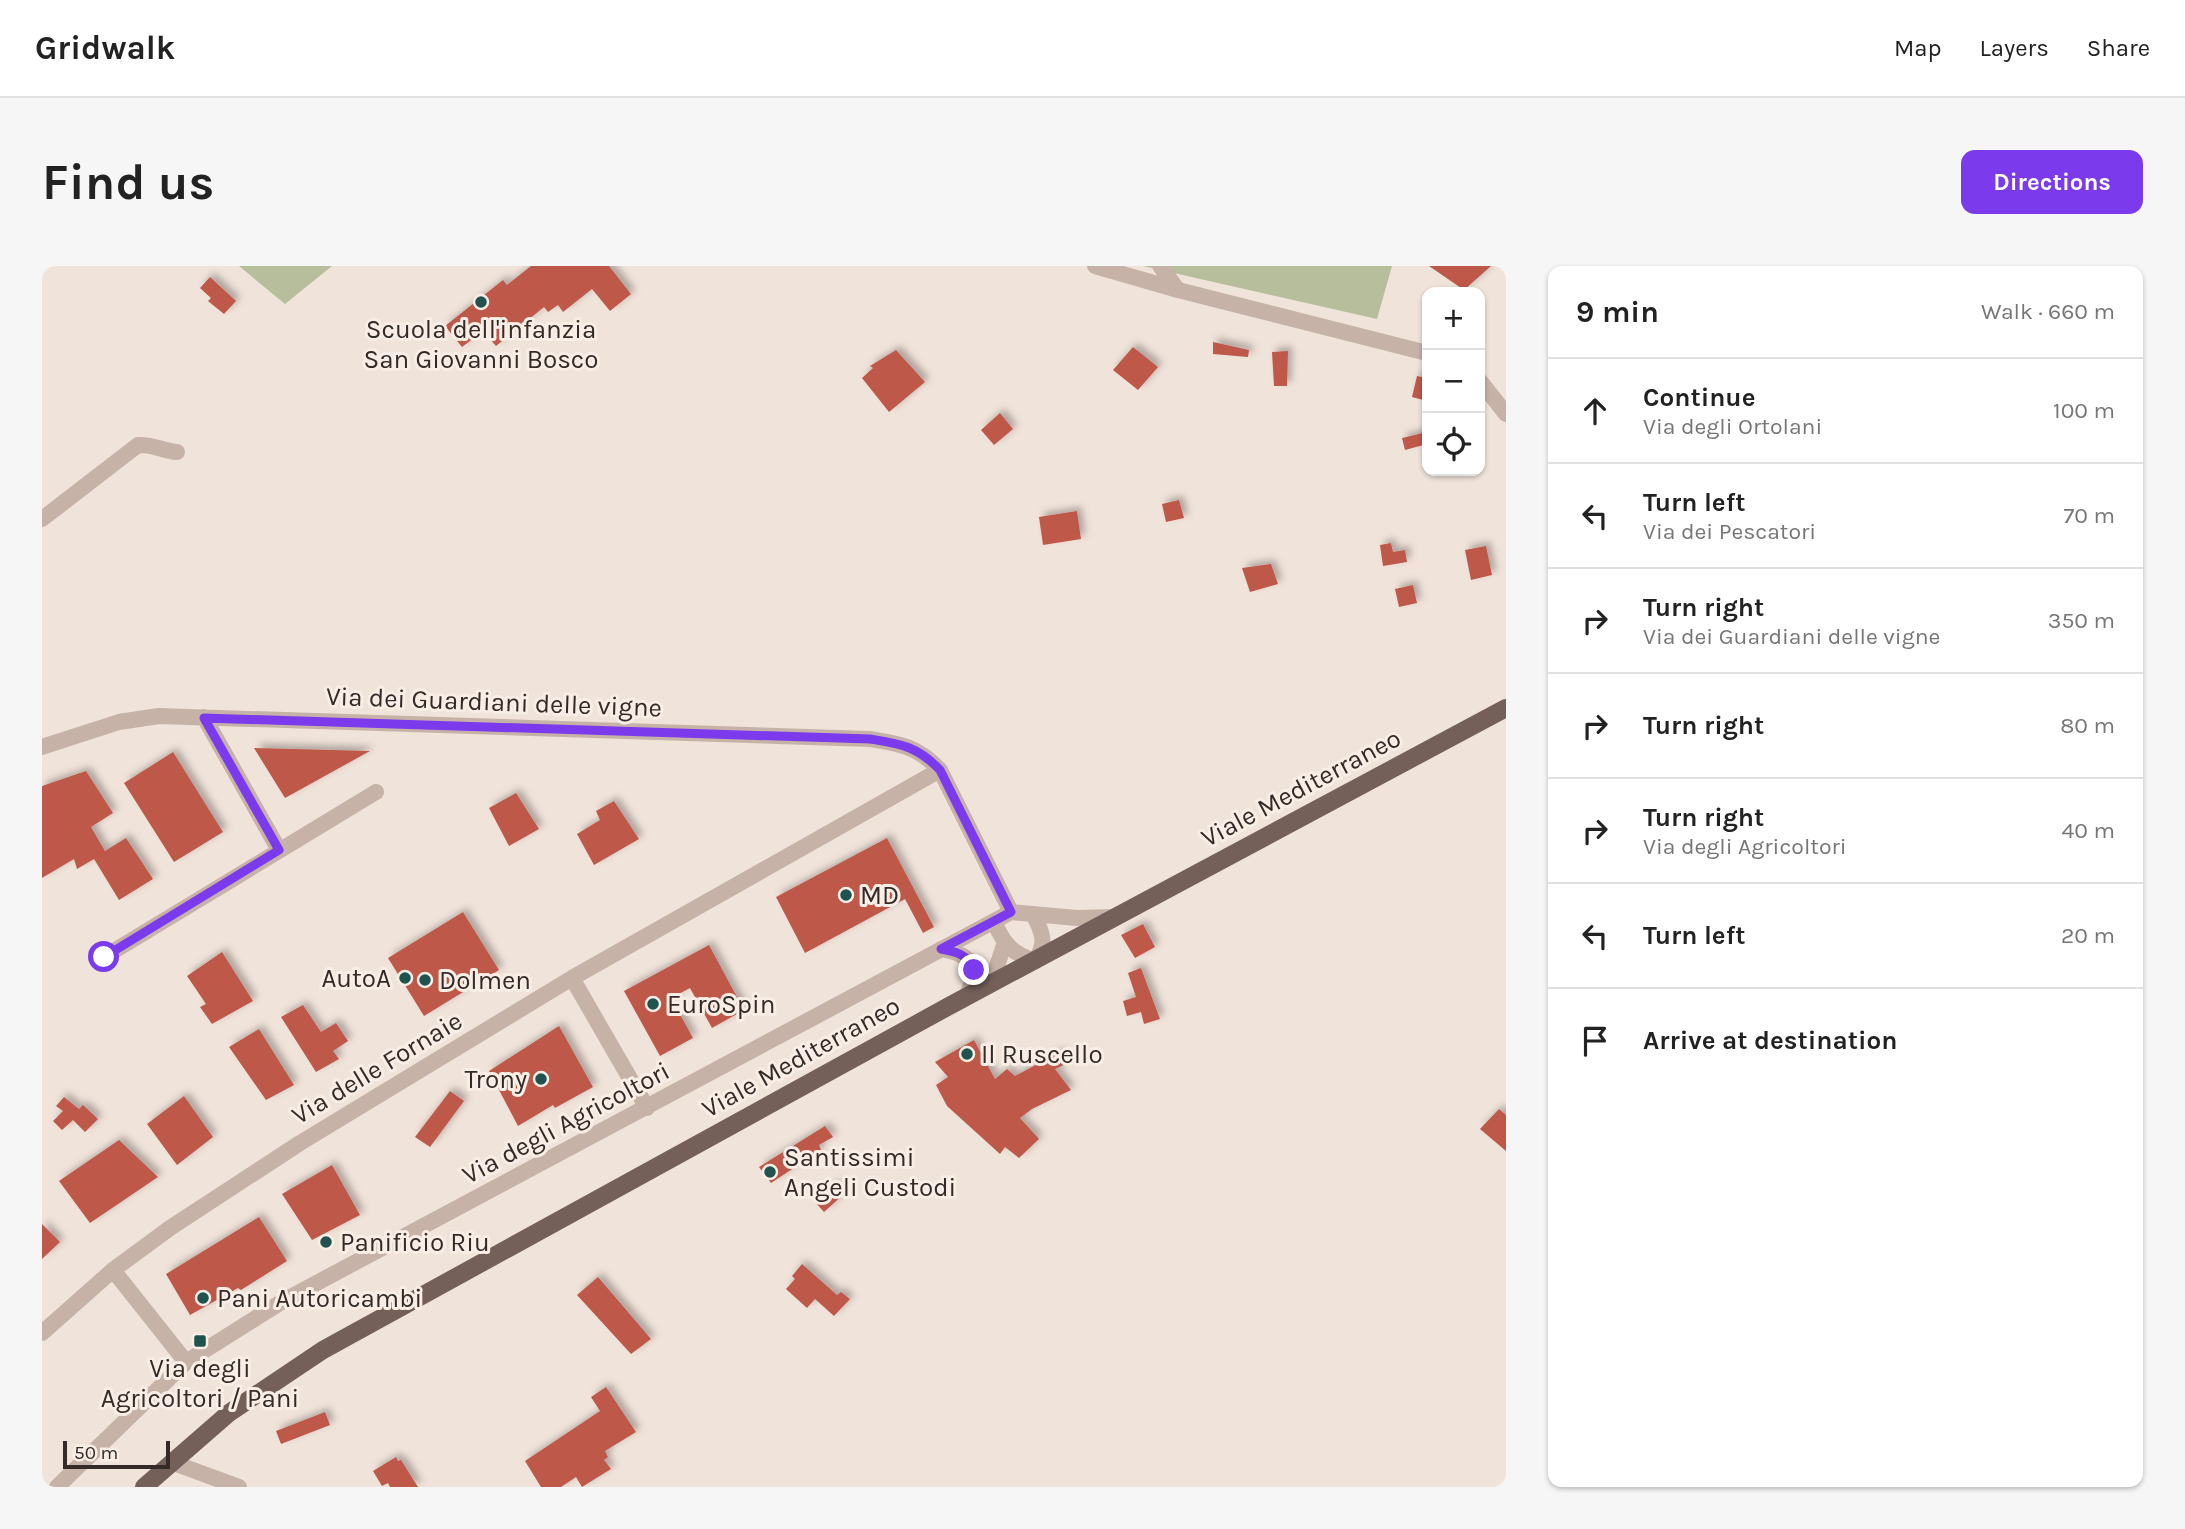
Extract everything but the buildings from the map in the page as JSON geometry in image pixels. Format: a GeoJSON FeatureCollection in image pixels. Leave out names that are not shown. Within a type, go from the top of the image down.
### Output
{"type":"FeatureCollection","features":[{"type":"Feature","properties":{"kind":"main road","name":"Viale Mediterraneo"},"geometry":{"type":"LineString","coordinates":[[144,1487],[229,1413],[323,1350],[966,997],[1506,708]]}},
{"type":"Feature","properties":{"kind":"street"},"geometry":{"type":"LineString","coordinates":[[1095,266],[1178,290],[1422,352]]}},
{"type":"Feature","properties":{"kind":"street"},"geometry":{"type":"LineString","coordinates":[[1160,266],[1178,290]]}},
{"type":"Feature","properties":{"kind":"street"},"geometry":{"type":"LineString","coordinates":[[1485,387],[1506,414]]}},
{"type":"Feature","properties":{"kind":"street"},"geometry":{"type":"LineString","coordinates":[[42,519],[138,444],[150,444],[166,452],[177,452]]}},
{"type":"Feature","properties":{"kind":"street","name":"Via dei Guardiani delle vigne"},"geometry":{"type":"LineString","coordinates":[[42,747],[119,722],[159,716],[870,739],[901,744],[924,753],[940,770]]}},
{"type":"Feature","properties":{"kind":"street"},"geometry":{"type":"LineString","coordinates":[[204,718],[279,850]]}},
{"type":"Feature","properties":{"kind":"street"},"geometry":{"type":"LineString","coordinates":[[940,770],[1011,912],[1077,918],[1118,917]]}},
{"type":"Feature","properties":{"kind":"street","name":"Via delle Fornaie"},"geometry":{"type":"LineString","coordinates":[[42,1333],[113,1270],[170,1228],[300,1143],[572,978],[940,770]]}},
{"type":"Feature","properties":{"kind":"street"},"geometry":{"type":"LineString","coordinates":[[104,957],[376,792]]}},
{"type":"Feature","properties":{"kind":"street","name":"Via degli Agricoltori"},"geometry":{"type":"LineString","coordinates":[[57,1487],[186,1362],[283,1301],[1011,912]]}},
{"type":"Feature","properties":{"kind":"street"},"geometry":{"type":"LineString","coordinates":[[994,922],[1004,945],[1019,956],[1035,961],[1043,948],[1043,933],[1033,914]]}},
{"type":"Feature","properties":{"kind":"street"},"geometry":{"type":"LineString","coordinates":[[991,984],[1004,945]]}},
{"type":"Feature","properties":{"kind":"street"},"geometry":{"type":"LineString","coordinates":[[941,949],[960,952],[970,961],[974,981],[966,997]]}},
{"type":"Feature","properties":{"kind":"street"},"geometry":{"type":"LineString","coordinates":[[572,978],[647,1108]]}},
{"type":"Feature","properties":{"kind":"street"},"geometry":{"type":"LineString","coordinates":[[113,1270],[186,1362]]}},
{"type":"Feature","properties":{"kind":"street"},"geometry":{"type":"LineString","coordinates":[[171,1462],[239,1487]]}},
{"type":"Feature","properties":{"kind":"street"},"geometry":{"type":"LineString","coordinates":[[72,1487],[77,1467]]}},
{"type":"Feature","properties":{"kind":"green space"},"geometry":{"type":"Polygon","coordinates":[[[239,266],[332,266],[285,304],[239,266]]]}},
{"type":"Feature","properties":{"kind":"green space"},"geometry":{"type":"Polygon","coordinates":[[[1143,266],[1392,266],[1377,319],[1143,266]]]}},
{"type":"Feature","properties":{"kind":"place","name":"Scuola dell'infanzia San Giovanni Bosco"},"geometry":{"type":"Point","coordinates":[481,302]}},
{"type":"Feature","properties":{"kind":"place","name":"MD"},"geometry":{"type":"Point","coordinates":[846,895]}},
{"type":"Feature","properties":{"kind":"place","name":"AutoA"},"geometry":{"type":"Point","coordinates":[405,978]}},
{"type":"Feature","properties":{"kind":"place","name":"Dolmen"},"geometry":{"type":"Point","coordinates":[425,980]}},
{"type":"Feature","properties":{"kind":"place","name":"EuroSpin"},"geometry":{"type":"Point","coordinates":[653,1004]}},
{"type":"Feature","properties":{"kind":"place","name":"Il Ruscello"},"geometry":{"type":"Point","coordinates":[967,1054]}},
{"type":"Feature","properties":{"kind":"place","name":"Trony"},"geometry":{"type":"Point","coordinates":[541,1079]}},
{"type":"Feature","properties":{"kind":"place","name":"Santissimi Angeli Custodi"},"geometry":{"type":"Point","coordinates":[770,1172]}},
{"type":"Feature","properties":{"kind":"place","name":"Panificio Riu"},"geometry":{"type":"Point","coordinates":[326,1242]}},
{"type":"Feature","properties":{"kind":"place","name":"Pani Autoricambi"},"geometry":{"type":"Point","coordinates":[203,1298]}},
{"type":"Feature","properties":{"kind":"place","name":"Via degli Agricoltori / Pani"},"geometry":{"type":"Point","coordinates":[200,1341]}},
{"type":"Feature","properties":{"kind":"route"},"geometry":{"type":"LineString","coordinates":[[104,957],[279,850],[204,718],[870,739],[901,744],[924,753],[940,770],[1011,912],[941,949],[960,952],[970,961],[974,970]]}}]}
